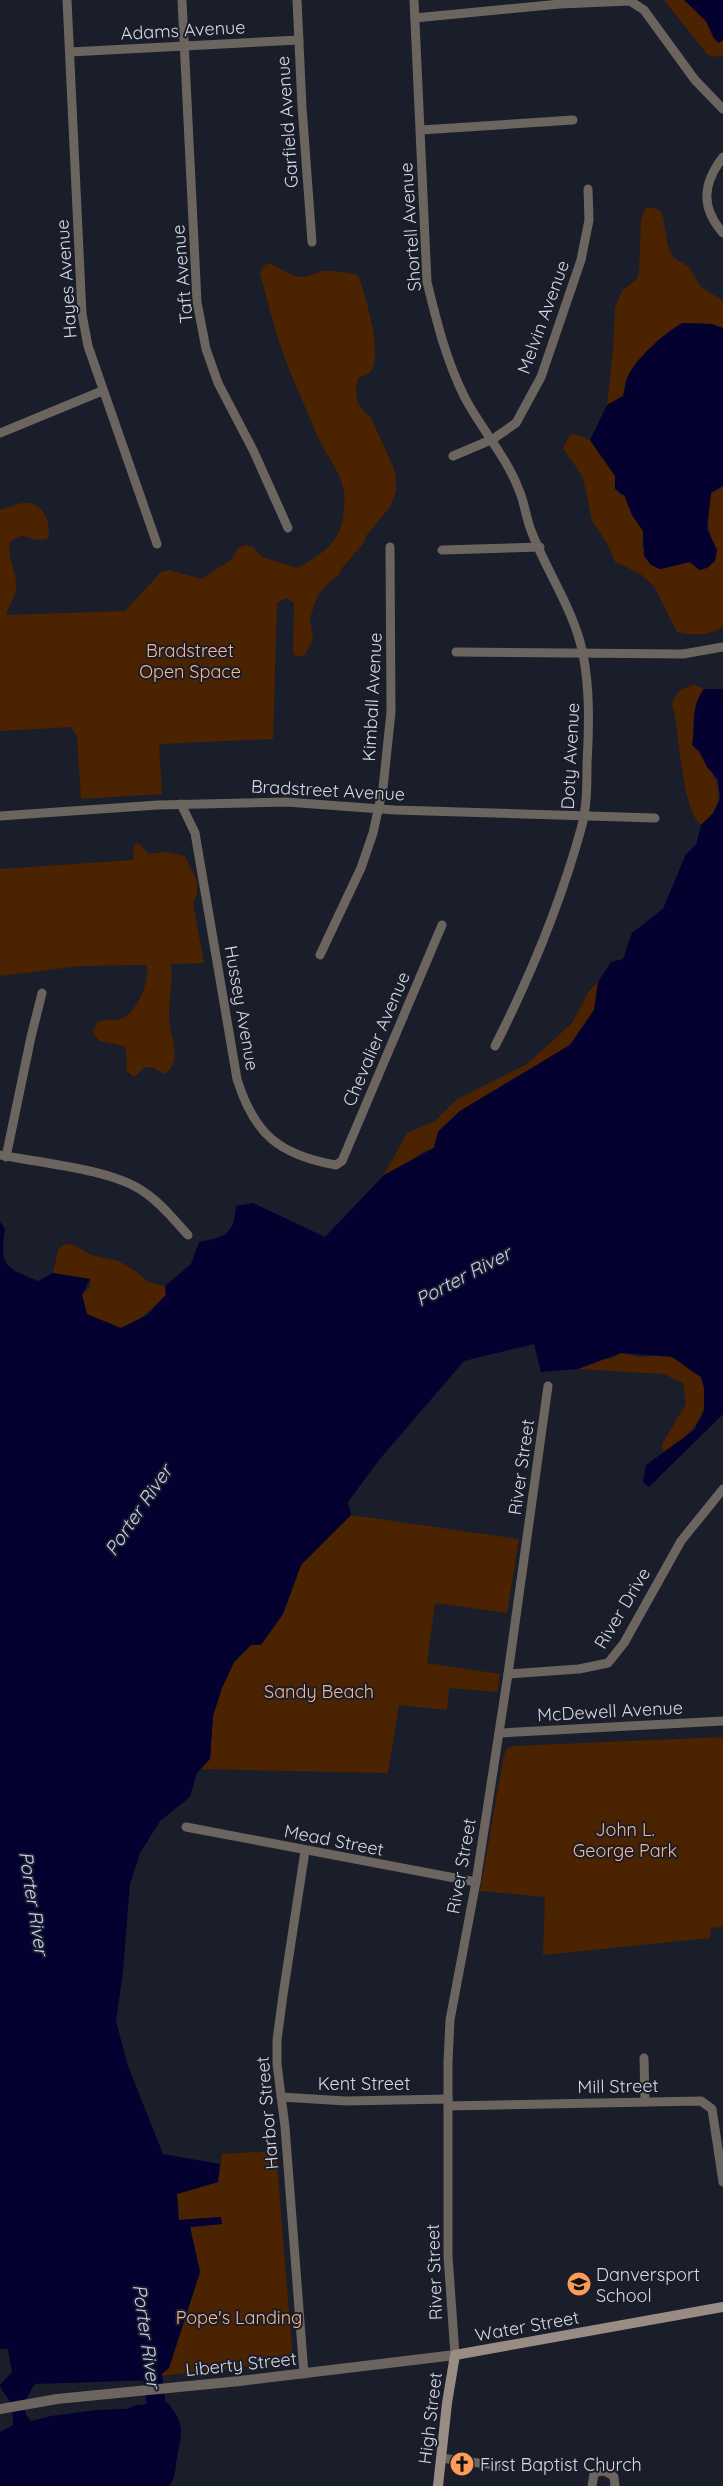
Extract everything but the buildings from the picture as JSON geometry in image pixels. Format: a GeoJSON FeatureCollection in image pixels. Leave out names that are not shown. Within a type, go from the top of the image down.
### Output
{"type":"FeatureCollection","features":[{"type":"Feature","properties":{"kind":"main road","name":"Water Street"},"geometry":{"type":"LineString","coordinates":[[455,2355],[723,2307]]}},
{"type":"Feature","properties":{"kind":"main road","name":"High Street"},"geometry":{"type":"LineString","coordinates":[[438,2486],[447,2402],[455,2355]]}},
{"type":"Feature","properties":{"kind":"street","name":"Hayes Avenue"},"geometry":{"type":"LineString","coordinates":[[67,0],[82,314],[88,346],[102,391],[157,544]]}},
{"type":"Feature","properties":{"kind":"street","name":"Taft Avenue"},"geometry":{"type":"LineString","coordinates":[[182,0],[197,302],[206,349],[218,384],[254,452],[288,528]]}},
{"type":"Feature","properties":{"kind":"street","name":"Garfield Avenue"},"geometry":{"type":"LineString","coordinates":[[297,0],[312,242]]}},
{"type":"Feature","properties":{"kind":"street","name":"Shortell Avenue"},"geometry":{"type":"LineString","coordinates":[[414,0],[427,282],[446,358],[466,400],[493,439],[520,490]]}},
{"type":"Feature","properties":{"kind":"street"},"geometry":{"type":"LineString","coordinates":[[415,18],[560,4],[630,1],[644,10],[694,80],[723,109]]}},
{"type":"Feature","properties":{"kind":"street","name":"Adams Avenue"},"geometry":{"type":"LineString","coordinates":[[70,52],[299,40]]}},
{"type":"Feature","properties":{"kind":"street"},"geometry":{"type":"LineString","coordinates":[[421,130],[573,120]]}},
{"type":"Feature","properties":{"kind":"street"},"geometry":{"type":"LineString","coordinates":[[723,157],[709,176],[707,187],[710,217],[723,233]]}},
{"type":"Feature","properties":{"kind":"street","name":"Melvin Avenue"},"geometry":{"type":"LineString","coordinates":[[452,456],[493,439],[516,422],[541,376],[581,260],[589,220],[588,189]]}},
{"type":"Feature","properties":{"kind":"street"},"geometry":{"type":"LineString","coordinates":[[0,433],[102,391]]}},
{"type":"Feature","properties":{"kind":"street","name":"Doty Avenue"},"geometry":{"type":"LineString","coordinates":[[495,1046],[507,1022],[561,892],[584,815],[586,801],[589,689],[583,652],[569,610],[532,534],[520,490]]}},
{"type":"Feature","properties":{"kind":"street","name":"Kimball Avenue"},"geometry":{"type":"LineString","coordinates":[[320,955],[362,868],[378,809],[391,712],[390,547]]}},
{"type":"Feature","properties":{"kind":"street"},"geometry":{"type":"LineString","coordinates":[[442,550],[540,548]]}},
{"type":"Feature","properties":{"kind":"street"},"geometry":{"type":"LineString","coordinates":[[456,652],[683,654],[723,647]]}},
{"type":"Feature","properties":{"kind":"street","name":"Bradstreet Avenue"},"geometry":{"type":"LineString","coordinates":[[0,816],[181,804],[286,802],[378,809],[655,818]]}},
{"type":"Feature","properties":{"kind":"street","name":"Hussey Avenue"},"geometry":{"type":"LineString","coordinates":[[181,804],[195,833],[237,1079],[245,1106],[258,1127],[275,1141],[313,1161],[337,1164]]}},
{"type":"Feature","properties":{"kind":"street","name":"Chevalier Avenue"},"geometry":{"type":"LineString","coordinates":[[337,1164],[342,1161],[442,925]]}},
{"type":"Feature","properties":{"kind":"street"},"geometry":{"type":"LineString","coordinates":[[42,993],[3,1156],[96,1173],[125,1181],[145,1192],[188,1235]]}},
{"type":"Feature","properties":{"kind":"street","name":"River Street"},"geometry":{"type":"LineString","coordinates":[[455,2355],[449,2289],[448,2038],[451,2011],[476,1882],[499,1733],[548,1386]]}},
{"type":"Feature","properties":{"kind":"street","name":"River Drive"},"geometry":{"type":"LineString","coordinates":[[508,1674],[579,1669],[608,1663],[624,1644],[681,1541],[723,1489]]}},
{"type":"Feature","properties":{"kind":"street","name":"McDewell Avenue"},"geometry":{"type":"LineString","coordinates":[[499,1733],[723,1721]]}},
{"type":"Feature","properties":{"kind":"street","name":"Mead Street"},"geometry":{"type":"LineString","coordinates":[[186,1827],[476,1882]]}},
{"type":"Feature","properties":{"kind":"street","name":"Harbor Street"},"geometry":{"type":"LineString","coordinates":[[304,2374],[277,2040],[305,1851]]}},
{"type":"Feature","properties":{"kind":"street"},"geometry":{"type":"LineString","coordinates":[[644,2058],[645,2102]]}},
{"type":"Feature","properties":{"kind":"street","name":"Kent Street"},"geometry":{"type":"LineString","coordinates":[[281,2097],[346,2101],[448,2103]]}},
{"type":"Feature","properties":{"kind":"street","name":"Mill Street"},"geometry":{"type":"LineString","coordinates":[[448,2103],[702,2101],[708,2105],[713,2115],[723,2182]]}},
{"type":"Feature","properties":{"kind":"street","name":"Liberty Street"},"geometry":{"type":"LineString","coordinates":[[1,2409],[33,2403],[304,2374],[455,2355]]}},
{"type":"Feature","properties":{"kind":"street"},"geometry":{"type":"LineString","coordinates":[[441,2458],[501,2466]]}},
{"type":"Feature","properties":{"kind":"street"},"geometry":{"type":"LineString","coordinates":[[592,2486],[594,2474],[602,2471],[608,2472],[614,2477],[615,2486]]}},
{"type":"Feature","properties":{"kind":"green space"},"geometry":{"type":"Polygon","coordinates":[[[664,0],[684,0],[706,21],[714,39],[719,43],[723,40],[723,55],[713,57],[707,54],[664,0]]]}},
{"type":"Feature","properties":{"kind":"green space"},"geometry":{"type":"Polygon","coordinates":[[[651,207],[661,211],[668,246],[673,257],[689,267],[701,287],[723,301],[723,328],[706,324],[688,323],[682,324],[666,334],[636,364],[627,379],[623,396],[607,405],[615,308],[622,291],[636,280],[639,275],[641,220],[645,209],[651,207]]]}},
{"type":"Feature","properties":{"kind":"green space","name":"Bradstreet Open Space"},"geometry":{"type":"Polygon","coordinates":[[[269,263],[301,277],[323,271],[345,272],[358,275],[372,326],[375,354],[373,366],[369,373],[358,378],[356,388],[357,401],[364,412],[371,418],[392,464],[396,476],[396,491],[390,507],[366,536],[363,544],[342,568],[339,575],[327,584],[317,597],[310,618],[313,640],[304,656],[296,656],[293,652],[294,603],[287,598],[277,603],[273,739],[159,744],[162,794],[81,799],[77,736],[71,727],[0,731],[0,510],[23,503],[35,505],[44,513],[49,532],[48,538],[44,539],[37,540],[20,536],[11,541],[10,558],[16,589],[6,615],[125,611],[161,572],[169,570],[201,579],[232,559],[238,548],[245,545],[253,547],[262,557],[298,568],[324,551],[336,538],[343,520],[344,490],[339,475],[315,431],[278,339],[260,273],[262,267],[269,263]]]}},
{"type":"Feature","properties":{"kind":"green space"},"geometry":{"type":"Polygon","coordinates":[[[575,434],[590,440],[615,476],[619,494],[624,496],[632,515],[643,531],[642,546],[660,569],[690,562],[717,550],[709,529],[708,508],[711,493],[723,486],[723,626],[713,632],[701,634],[677,632],[654,586],[639,573],[615,562],[608,545],[592,521],[583,477],[563,448],[570,435],[575,434]]]}},
{"type":"Feature","properties":{"kind":"green space"},"geometry":{"type":"Polygon","coordinates":[[[695,685],[704,689],[695,709],[692,745],[713,775],[718,790],[717,805],[708,819],[701,825],[694,816],[685,787],[672,704],[675,696],[680,691],[695,685]]]}},
{"type":"Feature","properties":{"kind":"green space"},"geometry":{"type":"Polygon","coordinates":[[[138,843],[149,854],[165,852],[185,856],[197,881],[197,894],[193,903],[204,963],[171,964],[169,1016],[175,1056],[173,1063],[170,1069],[163,1074],[154,1068],[145,1067],[134,1077],[127,1071],[126,1050],[124,1046],[100,1041],[92,1032],[98,1022],[121,1019],[133,1010],[144,988],[147,965],[80,966],[0,976],[0,869],[133,860],[134,846],[138,843]]]}},
{"type":"Feature","properties":{"kind":"green space"},"geometry":{"type":"Polygon","coordinates":[[[598,982],[601,987],[594,1010],[570,1045],[460,1111],[438,1131],[434,1148],[427,1150],[397,1170],[384,1175],[407,1133],[435,1121],[456,1100],[527,1064],[572,1023],[589,991],[598,982]]]}},
{"type":"Feature","properties":{"kind":"green space"},"geometry":{"type":"Polygon","coordinates":[[[72,1244],[91,1255],[118,1261],[134,1270],[148,1282],[165,1286],[166,1295],[134,1323],[118,1328],[105,1326],[87,1314],[82,1295],[90,1287],[90,1279],[53,1273],[58,1250],[63,1245],[72,1244]]]}},
{"type":"Feature","properties":{"kind":"green space"},"geometry":{"type":"Polygon","coordinates":[[[621,1353],[641,1357],[668,1356],[676,1359],[701,1377],[705,1401],[703,1411],[693,1428],[668,1452],[663,1452],[662,1444],[686,1404],[683,1383],[664,1374],[578,1369],[598,1358],[610,1359],[621,1353]]]}},
{"type":"Feature","properties":{"kind":"green space","name":"Sandy Beach"},"geometry":{"type":"Polygon","coordinates":[[[351,1515],[519,1539],[507,1613],[435,1603],[427,1663],[500,1674],[497,1692],[449,1688],[447,1710],[399,1705],[388,1773],[200,1769],[210,1759],[213,1716],[222,1688],[234,1662],[283,1614],[301,1565],[351,1515]]]}},
{"type":"Feature","properties":{"kind":"green space","name":"John L. George Park"},"geometry":{"type":"Polygon","coordinates":[[[723,1737],[723,1927],[711,1928],[710,1938],[543,1955],[545,1897],[480,1891],[504,1755],[508,1748],[514,1746],[723,1737]]]}},
{"type":"Feature","properties":{"kind":"green space","name":"Pope's Landing"},"geometry":{"type":"Polygon","coordinates":[[[276,2151],[293,2362],[159,2376],[169,2368],[200,2272],[190,2227],[222,2224],[221,2217],[178,2220],[177,2194],[218,2182],[222,2154],[276,2151]]]}},
{"type":"Feature","properties":{"kind":"water"},"geometry":{"type":"Polygon","coordinates":[[[684,0],[723,0],[723,40],[719,43],[714,38],[706,21],[684,0]]]}},
{"type":"Feature","properties":{"kind":"water"},"geometry":{"type":"Polygon","coordinates":[[[682,323],[712,324],[723,328],[723,486],[711,493],[707,529],[717,550],[715,561],[707,568],[699,570],[690,562],[660,569],[651,565],[644,556],[643,531],[632,515],[625,496],[615,489],[615,476],[590,440],[607,405],[623,396],[627,378],[638,361],[667,333],[682,323]]]}},
{"type":"Feature","properties":{"kind":"water"},"geometry":{"type":"Polygon","coordinates":[[[704,689],[723,689],[723,1414],[649,1487],[643,1482],[646,1465],[694,1430],[704,1411],[704,1388],[701,1377],[672,1357],[621,1353],[578,1369],[541,1372],[534,1344],[464,1361],[379,1460],[348,1502],[351,1515],[301,1565],[283,1614],[261,1645],[251,1645],[234,1662],[222,1688],[213,1716],[210,1759],[197,1773],[190,1797],[160,1821],[140,1853],[130,1884],[123,1971],[116,2021],[128,2066],[163,2154],[220,2164],[218,2182],[177,2194],[179,2220],[221,2217],[222,2224],[190,2227],[200,2272],[169,2368],[155,2380],[35,2384],[29,2393],[25,2407],[27,2417],[31,2421],[51,2416],[96,2410],[126,2409],[136,2405],[168,2403],[178,2419],[181,2433],[174,2475],[169,2486],[0,2486],[0,2432],[13,2425],[13,2415],[8,2398],[0,2385],[12,2372],[8,2349],[0,2349],[0,1222],[5,1229],[4,1258],[11,1268],[38,1281],[53,1273],[90,1279],[82,1295],[87,1314],[121,1328],[147,1315],[166,1295],[165,1286],[191,1264],[199,1242],[222,1236],[230,1229],[235,1216],[236,1206],[253,1203],[325,1237],[384,1175],[434,1148],[438,1132],[460,1111],[570,1045],[594,1010],[598,982],[611,962],[623,959],[632,933],[663,909],[686,854],[696,845],[701,825],[713,813],[720,799],[718,779],[707,767],[700,752],[692,745],[695,709],[704,689]]]}},
{"type":"Feature","properties":{"kind":"waterway","name":"Porter River"},"geometry":{"type":"LineString","coordinates":[[150,2355],[159,2427]]}},
{"type":"Feature","properties":{"kind":"place","name":"Danversport School"},"geometry":{"type":"Point","coordinates":[579,2284]}},
{"type":"Feature","properties":{"kind":"place","name":"First Baptist Church"},"geometry":{"type":"Point","coordinates":[462,2464]}}]}
